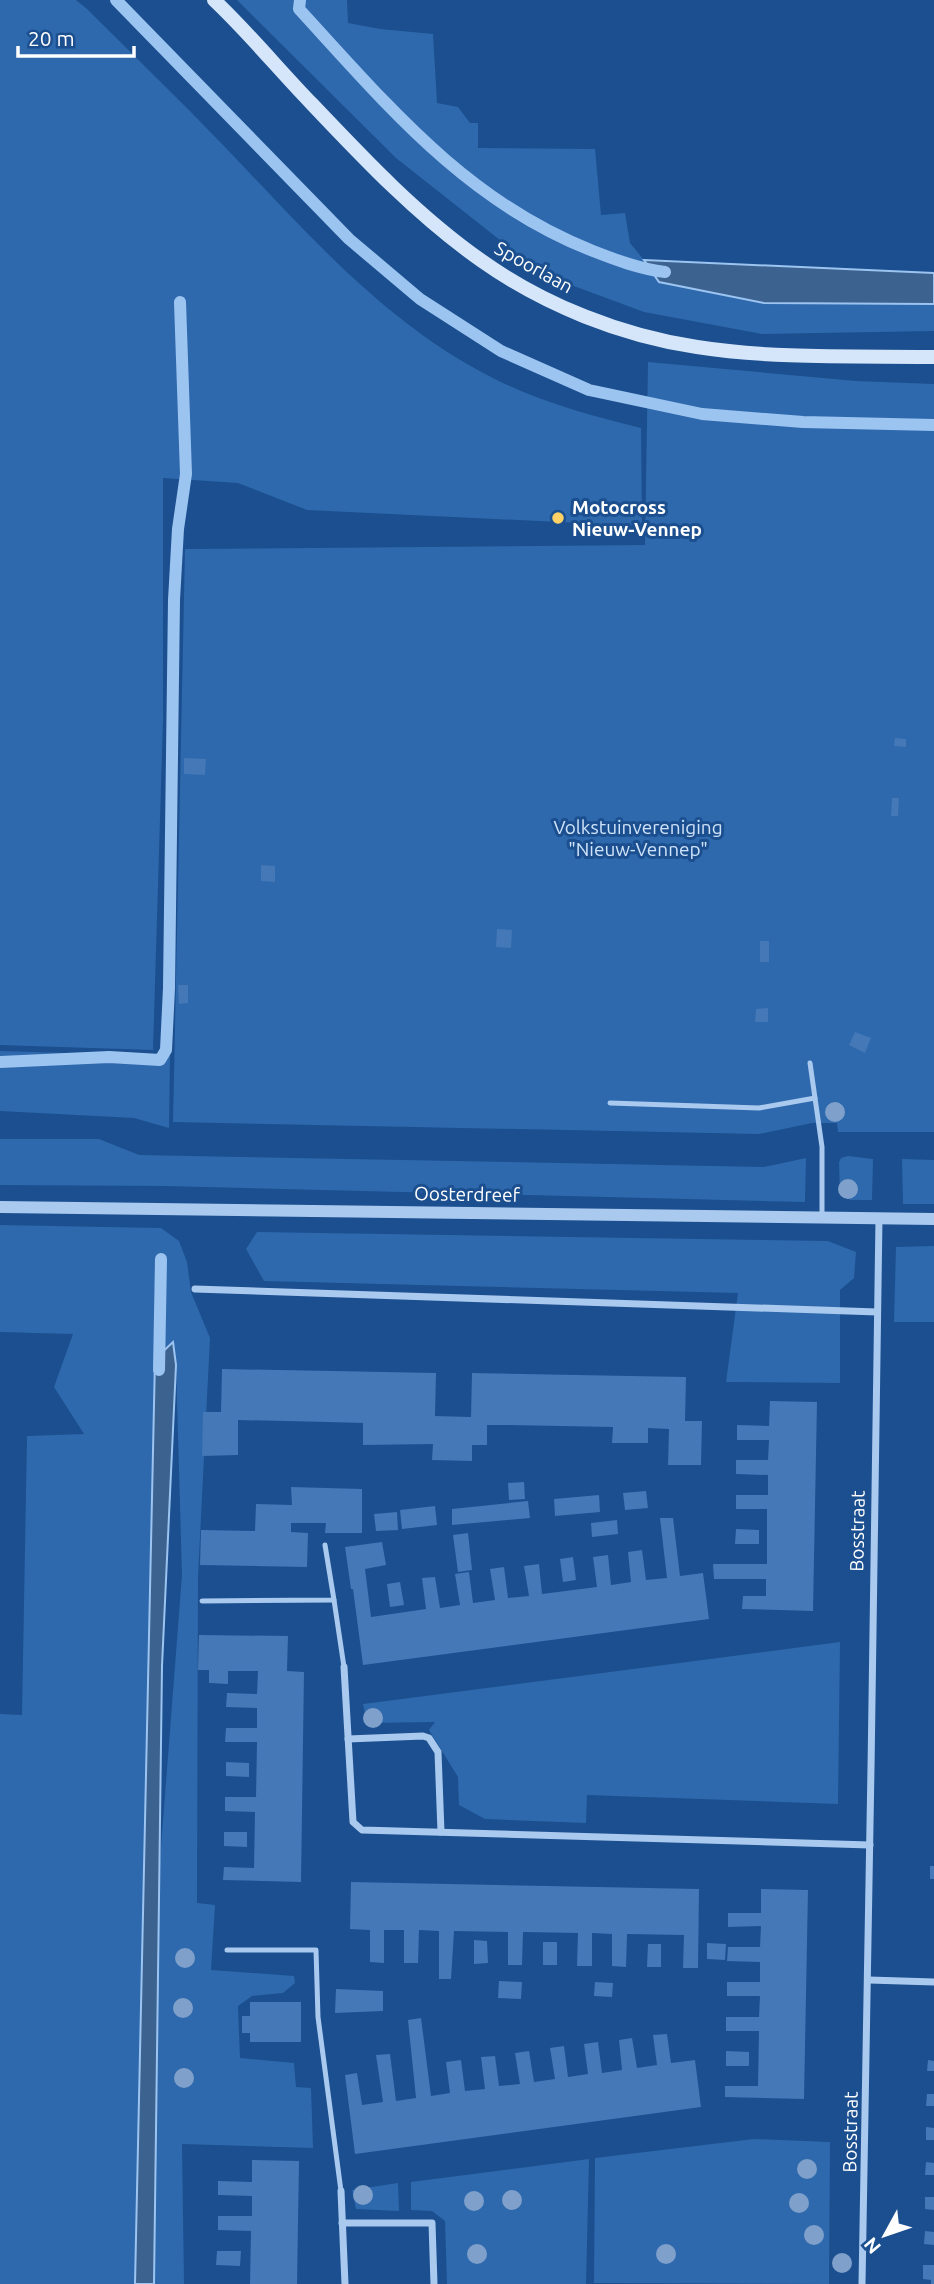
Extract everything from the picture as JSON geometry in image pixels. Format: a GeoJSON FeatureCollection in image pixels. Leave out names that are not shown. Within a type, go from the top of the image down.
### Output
{"type":"FeatureCollection","features":[{"type":"Feature","properties":{"kind":"main road","name":"Spoorlaan"},"geometry":{"type":"LineString","coordinates":[[214,0],[389,183],[440,228],[484,262],[567,308],[643,335],[696,347],[743,353],[934,357]]}},
{"type":"Feature","properties":{"kind":"street","name":"Oosterdreef"},"geometry":{"type":"LineString","coordinates":[[0,1207],[934,1219]]}},
{"type":"Feature","properties":{"kind":"street","name":"Bosstraat"},"geometry":{"type":"LineString","coordinates":[[862,2284],[869,1980],[879,1217]]}},
{"type":"Feature","properties":{"kind":"street"},"geometry":{"type":"LineString","coordinates":[[195,1289],[877,1312]]}},
{"type":"Feature","properties":{"kind":"street"},"geometry":{"type":"LineString","coordinates":[[344,1667],[353,1822],[362,1830],[870,1845]]}},
{"type":"Feature","properties":{"kind":"street"},"geometry":{"type":"LineString","coordinates":[[348,1739],[429,1738],[438,1752],[442,1832]]}},
{"type":"Feature","properties":{"kind":"street"},"geometry":{"type":"LineString","coordinates":[[869,1980],[934,1982]]}},
{"type":"Feature","properties":{"kind":"street"},"geometry":{"type":"LineString","coordinates":[[341,2191],[345,2284]]}},
{"type":"Feature","properties":{"kind":"street"},"geometry":{"type":"LineString","coordinates":[[342,2222],[432,2223],[434,2284]]}},
{"type":"Feature","properties":{"kind":"lane"},"geometry":{"type":"LineString","coordinates":[[810,1063],[822,1147],[822,1217]]}},
{"type":"Feature","properties":{"kind":"lane"},"geometry":{"type":"LineString","coordinates":[[610,1103],[759,1108],[815,1098]]}},
{"type":"Feature","properties":{"kind":"lane"},"geometry":{"type":"LineString","coordinates":[[325,1545],[344,1667]]}},
{"type":"Feature","properties":{"kind":"lane"},"geometry":{"type":"LineString","coordinates":[[202,1601],[334,1600]]}},
{"type":"Feature","properties":{"kind":"lane"},"geometry":{"type":"LineString","coordinates":[[227,1950],[316,1950],[319,2030],[341,2191]]}},
{"type":"Feature","properties":{"kind":"green space","name":"Motocross Nieuw-Vennep"},"geometry":{"type":"Polygon","coordinates":[[[0,0],[76,0],[189,110],[341,266],[372,295],[439,347],[495,379],[536,397],[641,428],[642,526],[307,510],[238,483],[163,478],[163,720],[153,1050],[0,1045],[0,0]]]}},
{"type":"Feature","properties":{"kind":"green space"},"geometry":{"type":"Polygon","coordinates":[[[237,0],[347,0],[348,23],[433,34],[437,103],[458,107],[470,123],[478,123],[478,148],[595,149],[601,215],[625,213],[630,243],[644,260],[764,303],[934,304],[934,331],[762,334],[644,312],[544,275],[396,158],[237,0]]]}},
{"type":"Feature","properties":{"kind":"green space","name":"Volkstuinvereniging \"Nieuw-Vennep\""},"geometry":{"type":"Polygon","coordinates":[[[648,362],[856,381],[934,384],[934,1132],[838,1132],[837,1123],[812,1123],[759,1134],[173,1122],[185,549],[645,545],[648,362]]]}},
{"type":"Feature","properties":{"kind":"green space"},"geometry":{"type":"Polygon","coordinates":[[[0,1051],[170,1056],[169,1128],[134,1118],[0,1111],[0,1051]]]}},
{"type":"Feature","properties":{"kind":"green space"},"geometry":{"type":"Polygon","coordinates":[[[0,1139],[99,1139],[139,1155],[764,1167],[806,1158],[805,1202],[165,1186],[0,1185],[0,1139]]]}},
{"type":"Feature","properties":{"kind":"green space"},"geometry":{"type":"Polygon","coordinates":[[[848,1156],[873,1159],[872,1200],[850,1200],[840,1193],[839,1162],[841,1158],[848,1156]]]}},
{"type":"Feature","properties":{"kind":"green space"},"geometry":{"type":"Polygon","coordinates":[[[902,1159],[934,1160],[934,1204],[903,1204],[902,1159]]]}},
{"type":"Feature","properties":{"kind":"green space"},"geometry":{"type":"Polygon","coordinates":[[[0,1225],[161,1228],[179,1241],[187,1262],[191,1292],[210,1338],[198,1577],[197,1903],[215,1905],[211,1970],[294,1976],[295,1983],[283,1993],[252,1996],[238,2006],[240,2058],[294,2063],[296,2087],[311,2088],[313,2148],[182,2144],[184,2284],[154,2284],[158,1886],[182,1575],[176,1365],[155,1360],[135,2284],[0,2284],[0,1714],[22,1715],[27,1436],[84,1434],[54,1387],[73,1334],[0,1332],[0,1225]]]}},
{"type":"Feature","properties":{"kind":"green space"},"geometry":{"type":"Polygon","coordinates":[[[257,1232],[828,1241],[856,1252],[854,1278],[840,1290],[840,1383],[726,1382],[738,1293],[264,1281],[246,1249],[257,1232]]]}},
{"type":"Feature","properties":{"kind":"green space"},"geometry":{"type":"Polygon","coordinates":[[[934,1246],[934,1322],[894,1322],[896,1247],[934,1246]]]}},
{"type":"Feature","properties":{"kind":"green space"},"geometry":{"type":"Polygon","coordinates":[[[840,1642],[838,1804],[587,1795],[586,1823],[485,1819],[459,1805],[458,1777],[429,1730],[435,1722],[367,1723],[363,1704],[840,1642]]]}},
{"type":"Feature","properties":{"kind":"green space"},"geometry":{"type":"Polygon","coordinates":[[[754,2139],[830,2142],[829,2284],[594,2283],[595,2158],[754,2139]]]}},
{"type":"Feature","properties":{"kind":"green space"},"geometry":{"type":"Polygon","coordinates":[[[589,2159],[586,2284],[447,2284],[445,2221],[432,2211],[411,2210],[411,2182],[589,2159]]]}},
{"type":"Feature","properties":{"kind":"green space"},"geometry":{"type":"Polygon","coordinates":[[[398,2183],[399,2211],[356,2209],[352,2190],[398,2183]]]}},
{"type":"Feature","properties":{"kind":"shaded area"},"geometry":{"type":"Polygon","coordinates":[[[644,260],[934,273],[934,304],[764,303],[659,282],[644,260]]]}},
{"type":"Feature","properties":{"kind":"shaded area"},"geometry":{"type":"Polygon","coordinates":[[[173,1342],[176,1365],[162,1666],[154,2284],[135,2284],[155,1359],[173,1342]]]}},
{"type":"Feature","properties":{"kind":"building"},"geometry":{"type":"Polygon","coordinates":[[[895,738],[906,739],[906,747],[894,746],[895,738]]]}},
{"type":"Feature","properties":{"kind":"building"},"geometry":{"type":"Polygon","coordinates":[[[184,758],[206,759],[205,775],[184,774],[184,758]]]}},
{"type":"Feature","properties":{"kind":"building"},"geometry":{"type":"Polygon","coordinates":[[[892,798],[899,798],[898,816],[891,816],[892,798]]]}},
{"type":"Feature","properties":{"kind":"building"},"geometry":{"type":"Polygon","coordinates":[[[261,865],[275,866],[275,882],[261,881],[261,865]]]}},
{"type":"Feature","properties":{"kind":"building"},"geometry":{"type":"Polygon","coordinates":[[[497,929],[512,930],[511,948],[496,947],[497,929]]]}},
{"type":"Feature","properties":{"kind":"building"},"geometry":{"type":"Polygon","coordinates":[[[760,941],[769,941],[769,962],[760,962],[760,941]]]}},
{"type":"Feature","properties":{"kind":"building"},"geometry":{"type":"Polygon","coordinates":[[[178,985],[188,985],[188,1003],[179,1004],[178,985]]]}},
{"type":"Feature","properties":{"kind":"building"},"geometry":{"type":"Polygon","coordinates":[[[768,1008],[768,1022],[755,1022],[756,1009],[768,1008]]]}},
{"type":"Feature","properties":{"kind":"building"},"geometry":{"type":"Polygon","coordinates":[[[855,1032],[871,1038],[865,1053],[849,1045],[855,1032]]]}},
{"type":"Feature","properties":{"kind":"building"},"geometry":{"type":"Polygon","coordinates":[[[222,1369],[436,1373],[435,1416],[471,1417],[472,1373],[686,1377],[685,1421],[702,1421],[701,1465],[668,1465],[669,1429],[648,1428],[648,1443],[612,1443],[613,1427],[487,1425],[487,1445],[472,1445],[472,1461],[432,1460],[433,1444],[363,1445],[363,1423],[238,1420],[238,1455],[202,1456],[203,1412],[221,1412],[222,1369]]]}},
{"type":"Feature","properties":{"kind":"building"},"geometry":{"type":"Polygon","coordinates":[[[770,1401],[817,1402],[813,1611],[742,1609],[743,1596],[766,1596],[766,1579],[714,1579],[713,1564],[767,1564],[767,1509],[736,1509],[736,1495],[768,1495],[768,1475],[736,1474],[736,1460],[768,1460],[769,1440],[737,1440],[737,1425],[769,1426],[770,1401]]]}},
{"type":"Feature","properties":{"kind":"building"},"geometry":{"type":"Polygon","coordinates":[[[524,1482],[525,1499],[509,1500],[508,1483],[524,1482]]]}},
{"type":"Feature","properties":{"kind":"building"},"geometry":{"type":"Polygon","coordinates":[[[291,1487],[362,1489],[362,1533],[325,1533],[326,1523],[291,1523],[291,1532],[308,1533],[307,1567],[200,1565],[201,1530],[255,1531],[256,1504],[292,1505],[291,1487]]]}},
{"type":"Feature","properties":{"kind":"building"},"geometry":{"type":"Polygon","coordinates":[[[646,1491],[648,1508],[625,1510],[623,1493],[646,1491]]]}},
{"type":"Feature","properties":{"kind":"building"},"geometry":{"type":"Polygon","coordinates":[[[599,1495],[600,1512],[555,1516],[554,1499],[599,1495]]]}},
{"type":"Feature","properties":{"kind":"building"},"geometry":{"type":"Polygon","coordinates":[[[528,1501],[530,1518],[452,1525],[452,1509],[528,1501]]]}},
{"type":"Feature","properties":{"kind":"building"},"geometry":{"type":"Polygon","coordinates":[[[435,1506],[437,1525],[402,1529],[400,1510],[435,1506]]]}},
{"type":"Feature","properties":{"kind":"building"},"geometry":{"type":"Polygon","coordinates":[[[397,1512],[398,1530],[376,1531],[374,1514],[397,1512]]]}},
{"type":"Feature","properties":{"kind":"building"},"geometry":{"type":"Polygon","coordinates":[[[660,1518],[673,1518],[680,1576],[703,1573],[709,1619],[363,1665],[345,1547],[382,1542],[386,1565],[365,1569],[371,1617],[426,1609],[422,1578],[435,1577],[440,1608],[460,1605],[455,1574],[469,1572],[473,1603],[495,1600],[490,1569],[504,1567],[508,1598],[529,1596],[524,1566],[539,1564],[542,1594],[597,1587],[593,1557],[608,1555],[611,1585],[631,1582],[628,1552],[642,1550],[646,1580],[667,1578],[660,1518]]]}},
{"type":"Feature","properties":{"kind":"building"},"geometry":{"type":"Polygon","coordinates":[[[617,1520],[618,1534],[592,1537],[591,1523],[617,1520]]]}},
{"type":"Feature","properties":{"kind":"building"},"geometry":{"type":"Polygon","coordinates":[[[736,1529],[759,1530],[759,1544],[735,1544],[736,1529]]]}},
{"type":"Feature","properties":{"kind":"building"},"geometry":{"type":"Polygon","coordinates":[[[468,1533],[472,1570],[458,1572],[453,1535],[468,1533]]]}},
{"type":"Feature","properties":{"kind":"building"},"geometry":{"type":"Polygon","coordinates":[[[573,1557],[576,1580],[563,1582],[560,1559],[573,1557]]]}},
{"type":"Feature","properties":{"kind":"building"},"geometry":{"type":"Polygon","coordinates":[[[400,1582],[404,1605],[390,1607],[387,1584],[400,1582]]]}},
{"type":"Feature","properties":{"kind":"building"},"geometry":{"type":"Polygon","coordinates":[[[199,1635],[288,1636],[287,1671],[304,1672],[301,1882],[223,1880],[224,1867],[254,1868],[255,1812],[225,1811],[225,1797],[256,1797],[257,1742],[225,1742],[226,1728],[257,1728],[257,1708],[226,1707],[227,1693],[257,1694],[258,1671],[228,1671],[228,1684],[209,1683],[209,1670],[198,1670],[199,1635]]]}},
{"type":"Feature","properties":{"kind":"building"},"geometry":{"type":"Polygon","coordinates":[[[226,1762],[249,1763],[249,1777],[226,1776],[226,1762]]]}},
{"type":"Feature","properties":{"kind":"building"},"geometry":{"type":"Polygon","coordinates":[[[224,1832],[247,1832],[247,1847],[224,1846],[224,1832]]]}},
{"type":"Feature","properties":{"kind":"building"},"geometry":{"type":"Polygon","coordinates":[[[930,1866],[934,1866],[934,1879],[930,1879],[930,1866]]]}},
{"type":"Feature","properties":{"kind":"building"},"geometry":{"type":"Polygon","coordinates":[[[351,1882],[699,1889],[698,1968],[683,1968],[684,1935],[627,1934],[626,1967],[612,1966],[612,1934],[592,1933],[592,1966],[577,1966],[578,1933],[523,1932],[522,1965],[508,1965],[508,1932],[454,1931],[451,1979],[439,1979],[439,1931],[419,1930],[418,1963],[404,1963],[404,1930],[384,1930],[384,1963],[370,1962],[370,1930],[350,1929],[351,1882]]]}},
{"type":"Feature","properties":{"kind":"building"},"geometry":{"type":"Polygon","coordinates":[[[761,1889],[808,1890],[804,2099],[725,2097],[725,2086],[758,2086],[759,2031],[726,2031],[726,2017],[759,2017],[760,1996],[727,1996],[727,1982],[760,1982],[760,1962],[727,1961],[728,1947],[760,1947],[761,1926],[728,1927],[728,1913],[761,1913],[761,1889]]]}},
{"type":"Feature","properties":{"kind":"building"},"geometry":{"type":"Polygon","coordinates":[[[474,1940],[487,1941],[488,1963],[474,1964],[474,1940]]]}},
{"type":"Feature","properties":{"kind":"building"},"geometry":{"type":"Polygon","coordinates":[[[543,1942],[557,1942],[557,1965],[543,1965],[543,1942]]]}},
{"type":"Feature","properties":{"kind":"building"},"geometry":{"type":"Polygon","coordinates":[[[707,1943],[726,1944],[725,1960],[707,1959],[707,1943]]]}},
{"type":"Feature","properties":{"kind":"building"},"geometry":{"type":"Polygon","coordinates":[[[648,1944],[661,1944],[661,1967],[647,1967],[648,1944]]]}},
{"type":"Feature","properties":{"kind":"building"},"geometry":{"type":"Polygon","coordinates":[[[499,1981],[522,1982],[521,1999],[498,1998],[499,1981]]]}},
{"type":"Feature","properties":{"kind":"building"},"geometry":{"type":"Polygon","coordinates":[[[595,1982],[613,1983],[612,1997],[594,1996],[595,1982]]]}},
{"type":"Feature","properties":{"kind":"building"},"geometry":{"type":"Polygon","coordinates":[[[336,1989],[383,1991],[383,2011],[335,2013],[336,1989]]]}},
{"type":"Feature","properties":{"kind":"building"},"geometry":{"type":"Polygon","coordinates":[[[250,2002],[301,2002],[301,2042],[250,2042],[250,2033],[242,2033],[242,2016],[250,2016],[250,2002]]]}},
{"type":"Feature","properties":{"kind":"building"},"geometry":{"type":"Polygon","coordinates":[[[421,2018],[431,2096],[450,2093],[446,2062],[461,2060],[465,2091],[485,2089],[481,2057],[495,2056],[499,2086],[520,2084],[515,2053],[529,2051],[534,2082],[555,2079],[550,2048],[564,2046],[568,2077],[588,2074],[584,2044],[598,2042],[602,2073],[622,2070],[619,2040],[632,2038],[637,2068],[657,2065],[653,2035],[667,2034],[671,2063],[695,2060],[701,2107],[355,2154],[345,2075],[357,2073],[362,2105],[383,2102],[376,2055],[390,2054],[396,2101],[416,2098],[408,2020],[421,2018]]]}},
{"type":"Feature","properties":{"kind":"building"},"geometry":{"type":"Polygon","coordinates":[[[726,2051],[749,2052],[749,2066],[726,2066],[726,2051]]]}},
{"type":"Feature","properties":{"kind":"building"},"geometry":{"type":"Polygon","coordinates":[[[928,2060],[934,2061],[934,2071],[927,2071],[928,2060]]]}},
{"type":"Feature","properties":{"kind":"building"},"geometry":{"type":"Polygon","coordinates":[[[927,2094],[934,2094],[934,2106],[926,2106],[927,2094]]]}},
{"type":"Feature","properties":{"kind":"building"},"geometry":{"type":"Polygon","coordinates":[[[926,2127],[934,2128],[934,2140],[926,2140],[926,2127]]]}},
{"type":"Feature","properties":{"kind":"building"},"geometry":{"type":"Polygon","coordinates":[[[252,2160],[299,2161],[297,2284],[250,2284],[251,2231],[218,2230],[218,2216],[252,2216],[252,2196],[218,2195],[218,2181],[252,2182],[252,2160]]]}},
{"type":"Feature","properties":{"kind":"building"},"geometry":{"type":"Polygon","coordinates":[[[926,2162],[934,2163],[934,2175],[925,2175],[926,2162]]]}},
{"type":"Feature","properties":{"kind":"building"},"geometry":{"type":"Polygon","coordinates":[[[925,2197],[934,2197],[934,2210],[925,2209],[925,2197]]]}},
{"type":"Feature","properties":{"kind":"building"},"geometry":{"type":"Polygon","coordinates":[[[925,2231],[934,2232],[934,2245],[924,2244],[925,2231]]]}},
{"type":"Feature","properties":{"kind":"building"},"geometry":{"type":"Polygon","coordinates":[[[217,2251],[241,2251],[240,2266],[216,2265],[217,2251]]]}},
{"type":"Feature","properties":{"kind":"building"},"geometry":{"type":"Polygon","coordinates":[[[923,2265],[934,2265],[934,2284],[931,2284],[931,2280],[923,2279],[923,2265]]]}},
{"type":"Feature","properties":{"kind":"waterway"},"geometry":{"type":"LineString","coordinates":[[116,0],[349,239],[420,299],[501,351],[589,390],[702,414],[803,422],[934,425]]}},
{"type":"Feature","properties":{"kind":"waterway"},"geometry":{"type":"LineString","coordinates":[[300,0],[299,9],[365,81],[432,148],[468,178],[506,206],[548,231],[619,261],[665,272]]}},
{"type":"Feature","properties":{"kind":"waterway"},"geometry":{"type":"LineString","coordinates":[[0,1062],[109,1057],[160,1060],[166,1050],[174,600],[178,529],[186,474],[180,302]]}},
{"type":"Feature","properties":{"kind":"waterway"},"geometry":{"type":"LineString","coordinates":[[159,1370],[161,1259]]}},
{"type":"Feature","properties":{"kind":"place","name":"Motocross Nieuw-Vennep"},"geometry":{"type":"Point","coordinates":[558,518]}}]}
